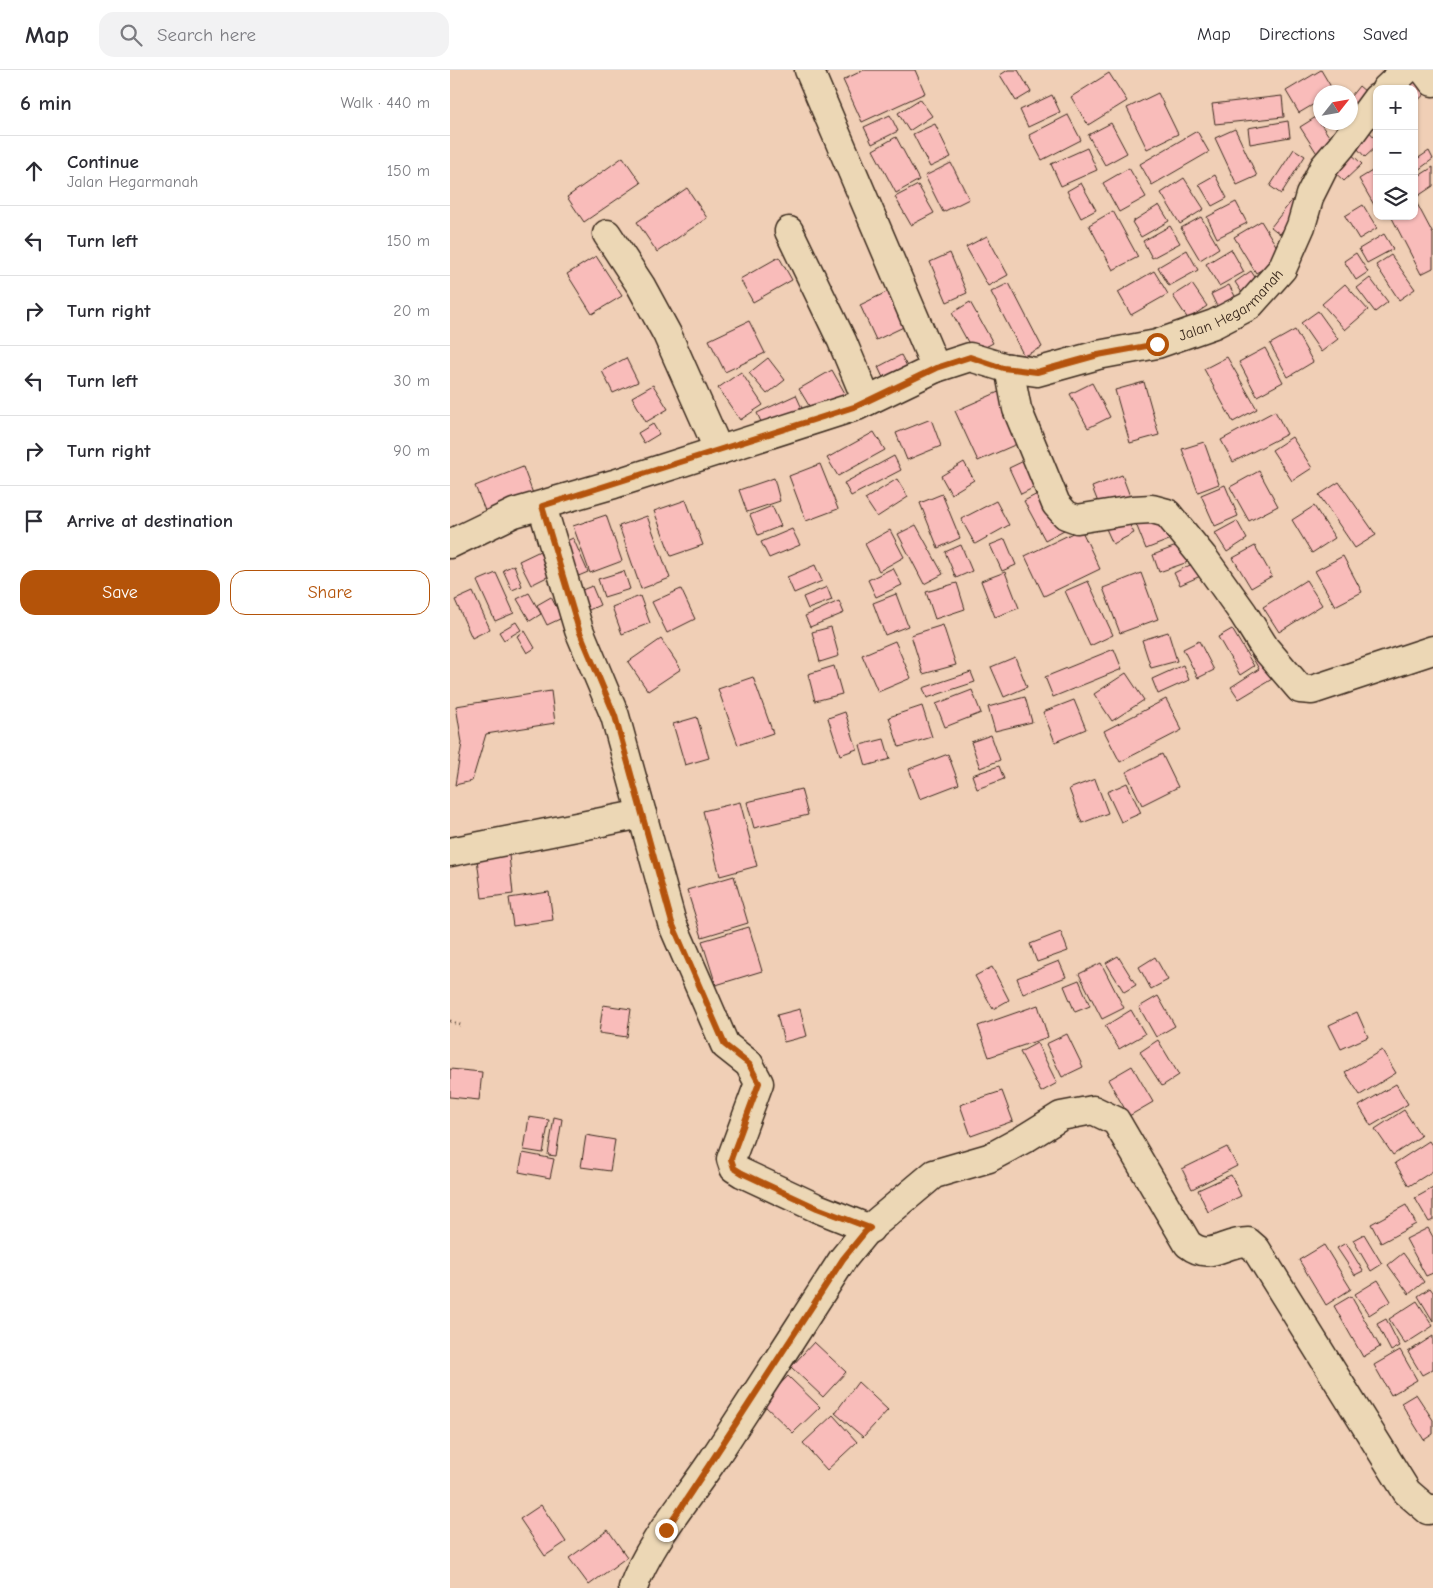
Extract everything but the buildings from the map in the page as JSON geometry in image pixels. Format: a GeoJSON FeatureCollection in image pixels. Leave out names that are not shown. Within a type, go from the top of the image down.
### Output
{"type":"FeatureCollection","features":[{"type":"Feature","properties":{"kind":"street"},"geometry":{"type":"LineString","coordinates":[[809,70],[936,368]]}},
{"type":"Feature","properties":{"kind":"street"},"geometry":{"type":"LineString","coordinates":[[1390,85],[1406,70]]}},
{"type":"Feature","properties":{"kind":"street"},"geometry":{"type":"LineString","coordinates":[[1424,70],[1433,82]]}},
{"type":"Feature","properties":{"kind":"street","name":"Jalan Hegarmanah"},"geometry":{"type":"LineString","coordinates":[[450,544],[514,514],[857,406],[936,368],[970,357],[1009,368],[1037,372],[1098,355],[1157,344],[1214,324],[1249,306],[1282,269],[1301,226],[1310,195],[1324,167],[1373,103]]}},
{"type":"Feature","properties":{"kind":"street"},"geometry":{"type":"LineString","coordinates":[[789,231],[842,341],[867,401]]}},
{"type":"Feature","properties":{"kind":"street"},"geometry":{"type":"LineString","coordinates":[[607,234],[642,286],[667,334],[719,451]]}},
{"type":"Feature","properties":{"kind":"street"},"geometry":{"type":"LineString","coordinates":[[1009,368],[1016,409],[1056,504],[1066,515],[1077,519],[1132,510],[1152,509],[1167,513],[1188,537],[1243,613],[1265,648],[1300,689],[1312,690],[1433,650]]}},
{"type":"Feature","properties":{"kind":"street"},"geometry":{"type":"LineString","coordinates":[[542,506],[579,630],[615,716],[672,923],[725,1045],[749,1064],[759,1083],[731,1159],[734,1168],[800,1200],[870,1228]]}},
{"type":"Feature","properties":{"kind":"street"},"geometry":{"type":"LineString","coordinates":[[450,852],[642,814]]}},
{"type":"Feature","properties":{"kind":"street"},"geometry":{"type":"LineString","coordinates":[[633,1588],[644,1563],[843,1259],[865,1232],[934,1174],[989,1158],[1060,1116],[1093,1110],[1116,1121],[1188,1244],[1197,1251],[1207,1253],[1236,1242],[1248,1242],[1256,1249],[1407,1492],[1428,1510],[1433,1509]]}},
{"type":"Feature","properties":{"kind":"path"},"geometry":{"type":"LineString","coordinates":[[450,1021],[460,1025]]}},
{"type":"Feature","properties":{"kind":"route"},"geometry":{"type":"LineString","coordinates":[[666,1530],[843,1259],[870,1228],[817,1208],[734,1168],[731,1159],[759,1083],[749,1064],[725,1045],[672,923],[615,716],[579,630],[542,506],[857,406],[936,368],[970,357],[1003,368],[1037,372],[1098,355],[1157,344]]}}]}
